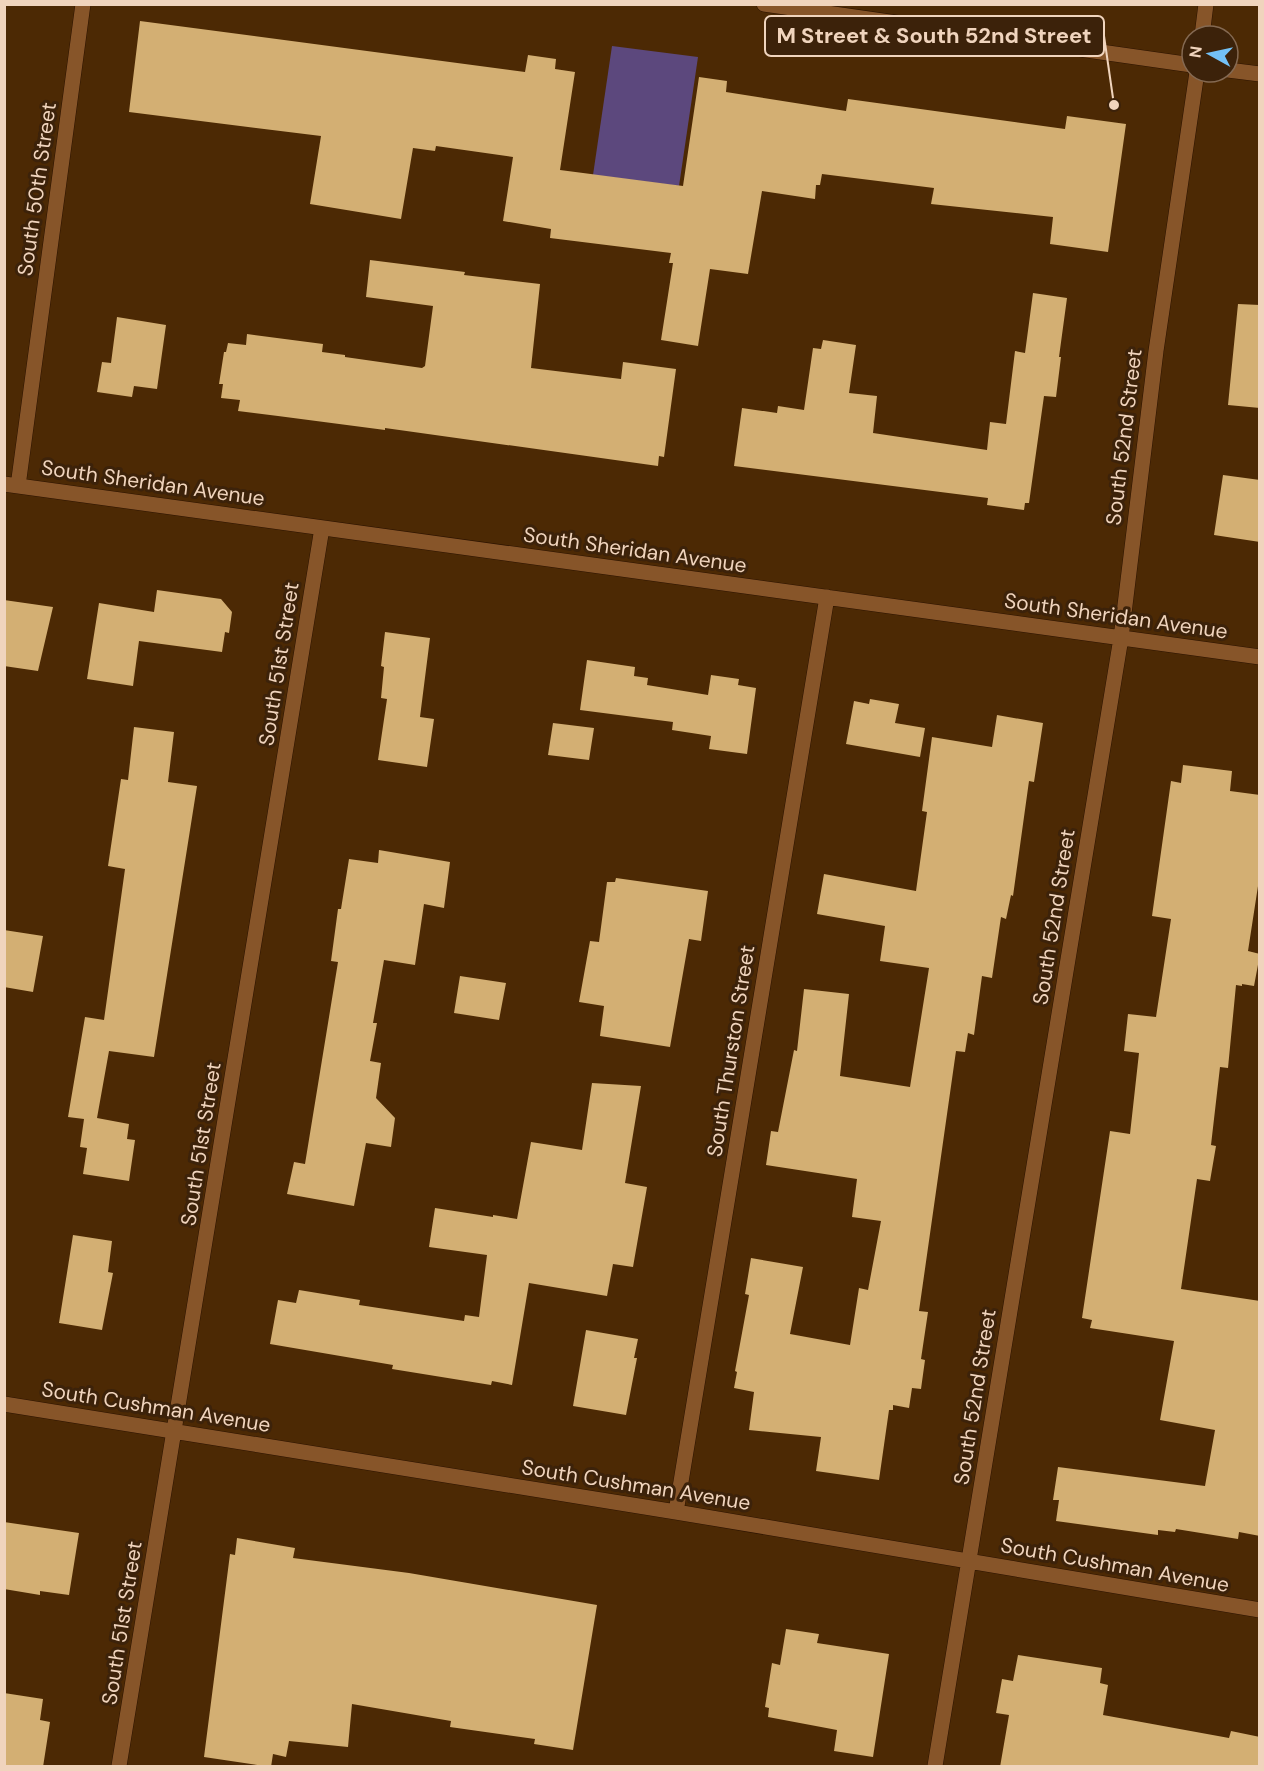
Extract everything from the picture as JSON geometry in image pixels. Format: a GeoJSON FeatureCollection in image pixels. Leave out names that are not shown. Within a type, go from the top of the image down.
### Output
{"type":"FeatureCollection","features":[{"type":"Feature","properties":{"kind":"street","name":"South 50th Street"},"geometry":{"type":"LineString","coordinates":[[11,485],[83,4]]}},
{"type":"Feature","properties":{"kind":"street"},"geometry":{"type":"LineString","coordinates":[[764,4],[1180,63]]}},
{"type":"Feature","properties":{"kind":"street"},"geometry":{"type":"LineString","coordinates":[[1204,24],[1206,4]]}},
{"type":"Feature","properties":{"kind":"street"},"geometry":{"type":"LineString","coordinates":[[1240,72],[1260,75]]}},
{"type":"Feature","properties":{"kind":"street","name":"South 52nd Street"},"geometry":{"type":"LineString","coordinates":[[935,1767],[1121,638],[1156,351],[1195,84]]}},
{"type":"Feature","properties":{"kind":"street","name":"South Sheridan Avenue"},"geometry":{"type":"LineString","coordinates":[[11,485],[1260,657]]}},
{"type":"Feature","properties":{"kind":"street","name":"South 51st Street"},"geometry":{"type":"LineString","coordinates":[[119,1767],[322,528]]}},
{"type":"Feature","properties":{"kind":"street","name":"South Thurston Street"},"geometry":{"type":"LineString","coordinates":[[676,1512],[827,597]]}},
{"type":"Feature","properties":{"kind":"street","name":"South Cushman Avenue"},"geometry":{"type":"LineString","coordinates":[[4,1404],[676,1512],[1260,1610]]}},
{"type":"Feature","properties":{"kind":"shaded area"},"geometry":{"type":"Polygon","coordinates":[[[612,46],[698,57],[679,186],[593,175],[612,46]]]}},
{"type":"Feature","properties":{"kind":"building"},"geometry":{"type":"Polygon","coordinates":[[[140,21],[525,72],[528,55],[556,59],[555,69],[575,72],[560,170],[683,186],[699,77],[727,81],[726,92],[846,111],[848,99],[1065,129],[1067,116],[1126,124],[1108,252],[1050,244],[1053,217],[931,204],[934,188],[822,174],[820,185],[816,185],[815,199],[762,191],[748,274],[710,269],[698,346],[661,340],[673,263],[669,263],[671,253],[550,238],[551,229],[503,221],[513,157],[436,146],[435,151],[413,148],[401,219],[310,204],[321,136],[129,112],[140,21]]]}},
{"type":"Feature","properties":{"kind":"building"},"geometry":{"type":"Polygon","coordinates":[[[370,260],[540,284],[531,368],[621,379],[623,362],[676,369],[664,457],[659,456],[658,466],[385,428],[385,430],[238,411],[240,400],[221,398],[223,384],[219,384],[224,352],[226,352],[228,343],[246,345],[247,334],[323,344],[322,352],[345,355],[345,357],[422,368],[425,366],[433,306],[366,297],[370,260]]]}},
{"type":"Feature","properties":{"kind":"building"},"geometry":{"type":"Polygon","coordinates":[[[1033,293],[1067,298],[1056,397],[1044,396],[1029,503],[1025,503],[1024,510],[987,505],[988,498],[734,466],[742,408],[777,413],[778,406],[804,410],[813,348],[821,349],[823,340],[856,345],[849,393],[877,396],[873,433],[987,450],[990,422],[1006,424],[1015,351],[1025,353],[1033,293]]]}},
{"type":"Feature","properties":{"kind":"building"},"geometry":{"type":"Polygon","coordinates":[[[1238,304],[1260,305],[1260,408],[1228,405],[1238,304]]]}},
{"type":"Feature","properties":{"kind":"building"},"geometry":{"type":"Polygon","coordinates":[[[117,317],[166,325],[157,389],[134,386],[132,397],[97,392],[102,362],[111,363],[117,317]]]}},
{"type":"Feature","properties":{"kind":"building"},"geometry":{"type":"Polygon","coordinates":[[[1223,475],[1260,480],[1260,542],[1214,535],[1223,475]]]}},
{"type":"Feature","properties":{"kind":"building"},"geometry":{"type":"Polygon","coordinates":[[[157,590],[221,599],[232,612],[229,633],[225,632],[222,652],[139,641],[133,686],[87,679],[99,603],[154,612],[157,590]]]}},
{"type":"Feature","properties":{"kind":"building"},"geometry":{"type":"Polygon","coordinates":[[[4,600],[53,607],[38,671],[4,666],[4,600]]]}},
{"type":"Feature","properties":{"kind":"building"},"geometry":{"type":"Polygon","coordinates":[[[385,632],[430,638],[420,717],[434,719],[427,767],[378,760],[387,699],[381,698],[384,667],[381,666],[385,632]]]}},
{"type":"Feature","properties":{"kind":"building"},"geometry":{"type":"Polygon","coordinates":[[[587,660],[635,667],[634,676],[648,678],[647,685],[708,695],[711,675],[739,679],[738,685],[756,688],[747,754],[709,749],[711,736],[672,730],[673,722],[580,710],[587,660]]]}},
{"type":"Feature","properties":{"kind":"building"},"geometry":{"type":"Polygon","coordinates":[[[870,699],[899,704],[895,723],[925,728],[920,757],[846,744],[854,701],[869,704],[870,699]]]}},
{"type":"Feature","properties":{"kind":"building"},"geometry":{"type":"Polygon","coordinates":[[[997,715],[1043,723],[1034,782],[1029,781],[1013,896],[1011,895],[1006,919],[1001,917],[992,978],[982,976],[974,1035],[968,1033],[965,1052],[956,1051],[919,1311],[928,1312],[921,1359],[925,1360],[921,1389],[912,1388],[909,1408],[893,1405],[893,1410],[889,1410],[879,1480],[816,1471],[821,1437],[749,1430],[754,1392],[734,1388],[749,1295],[745,1294],[751,1258],[803,1267],[790,1334],[850,1345],[859,1288],[868,1290],[881,1221],[852,1217],[857,1179],[766,1165],[771,1131],[778,1132],[794,1050],[797,1051],[804,989],[849,994],[840,1076],[910,1087],[929,968],[880,961],[885,926],[817,914],[824,874],[916,891],[927,812],[922,811],[932,737],[992,747],[997,715]]]}},
{"type":"Feature","properties":{"kind":"building"},"geometry":{"type":"Polygon","coordinates":[[[553,723],[594,728],[589,760],[548,755],[553,723]]]}},
{"type":"Feature","properties":{"kind":"building"},"geometry":{"type":"Polygon","coordinates":[[[134,727],[174,732],[168,782],[197,786],[154,1057],[109,1051],[97,1118],[129,1124],[127,1139],[135,1140],[129,1181],[83,1174],[87,1148],[80,1147],[84,1119],[68,1117],[85,1017],[104,1020],[125,869],[108,866],[121,779],[128,780],[134,727]]]}},
{"type":"Feature","properties":{"kind":"building"},"geometry":{"type":"Polygon","coordinates":[[[1183,765],[1232,771],[1230,791],[1260,795],[1260,873],[1248,951],[1260,954],[1254,986],[1236,985],[1228,1068],[1220,1067],[1211,1145],[1216,1146],[1210,1181],[1197,1179],[1181,1289],[1260,1301],[1260,1536],[1239,1532],[1238,1539],[1176,1529],[1175,1532],[1158,1530],[1158,1535],[1056,1521],[1059,1500],[1053,1500],[1058,1467],[1205,1486],[1215,1430],[1160,1420],[1174,1341],[1090,1328],[1092,1320],[1082,1318],[1110,1131],[1130,1134],[1139,1053],[1124,1051],[1128,1014],[1156,1017],[1171,919],[1152,916],[1171,781],[1181,783],[1183,765]]]}},
{"type":"Feature","properties":{"kind":"building"},"geometry":{"type":"Polygon","coordinates":[[[379,850],[450,862],[444,908],[424,904],[415,965],[384,960],[373,1023],[377,1023],[370,1061],[381,1063],[376,1098],[395,1118],[391,1147],[366,1143],[354,1206],[287,1194],[294,1162],[305,1164],[338,962],[331,961],[338,909],[341,909],[349,859],[378,863],[379,850]]]}},
{"type":"Feature","properties":{"kind":"building"},"geometry":{"type":"Polygon","coordinates":[[[616,878],[708,891],[701,941],[689,939],[670,1047],[600,1036],[604,1006],[579,1002],[590,941],[599,942],[607,882],[615,882],[616,878]]]}},
{"type":"Feature","properties":{"kind":"building"},"geometry":{"type":"Polygon","coordinates":[[[4,930],[43,936],[33,992],[4,987],[4,930]]]}},
{"type":"Feature","properties":{"kind":"building"},"geometry":{"type":"Polygon","coordinates":[[[460,976],[506,983],[499,1020],[454,1013],[460,976]]]}},
{"type":"Feature","properties":{"kind":"building"},"geometry":{"type":"Polygon","coordinates":[[[592,1083],[641,1086],[625,1183],[647,1187],[633,1267],[613,1264],[607,1296],[529,1283],[512,1385],[492,1381],[491,1385],[392,1369],[393,1365],[270,1344],[278,1300],[296,1303],[299,1290],[360,1300],[359,1305],[464,1321],[465,1315],[479,1317],[487,1255],[429,1247],[435,1208],[517,1219],[531,1142],[582,1150],[592,1083]]]}},
{"type":"Feature","properties":{"kind":"building"},"geometry":{"type":"Polygon","coordinates":[[[73,1235],[112,1241],[108,1272],[113,1273],[102,1330],[59,1323],[73,1235]]]}},
{"type":"Feature","properties":{"kind":"building"},"geometry":{"type":"Polygon","coordinates":[[[586,1330],[638,1339],[634,1358],[637,1358],[626,1415],[573,1406],[586,1330]]]}},
{"type":"Feature","properties":{"kind":"building"},"geometry":{"type":"Polygon","coordinates":[[[4,1522],[79,1533],[69,1595],[40,1591],[40,1595],[4,1589],[4,1522]]]}},
{"type":"Feature","properties":{"kind":"building"},"geometry":{"type":"Polygon","coordinates":[[[237,1538],[295,1548],[293,1558],[409,1573],[597,1605],[573,1750],[534,1744],[535,1739],[450,1727],[451,1721],[352,1704],[348,1747],[289,1741],[286,1757],[273,1754],[271,1767],[204,1757],[230,1554],[235,1555],[237,1538]]]}},
{"type":"Feature","properties":{"kind":"building"},"geometry":{"type":"Polygon","coordinates":[[[786,1629],[819,1634],[817,1643],[889,1654],[873,1757],[834,1751],[837,1730],[768,1717],[769,1708],[765,1707],[772,1663],[780,1665],[786,1629]]]}},
{"type":"Feature","properties":{"kind":"building"},"geometry":{"type":"Polygon","coordinates":[[[1018,1655],[1102,1668],[1100,1683],[1108,1685],[1103,1715],[1229,1738],[1231,1731],[1260,1737],[1260,1767],[1000,1767],[1009,1715],[996,1713],[1002,1679],[1013,1681],[1018,1655]]]}},
{"type":"Feature","properties":{"kind":"building"},"geometry":{"type":"Polygon","coordinates":[[[4,1693],[43,1699],[40,1720],[50,1722],[43,1767],[4,1767],[4,1693]]]}},
{"type":"Feature","properties":{"kind":"place","name":"M Street & South 52nd Street"},"geometry":{"type":"Point","coordinates":[1114,105]}}]}
